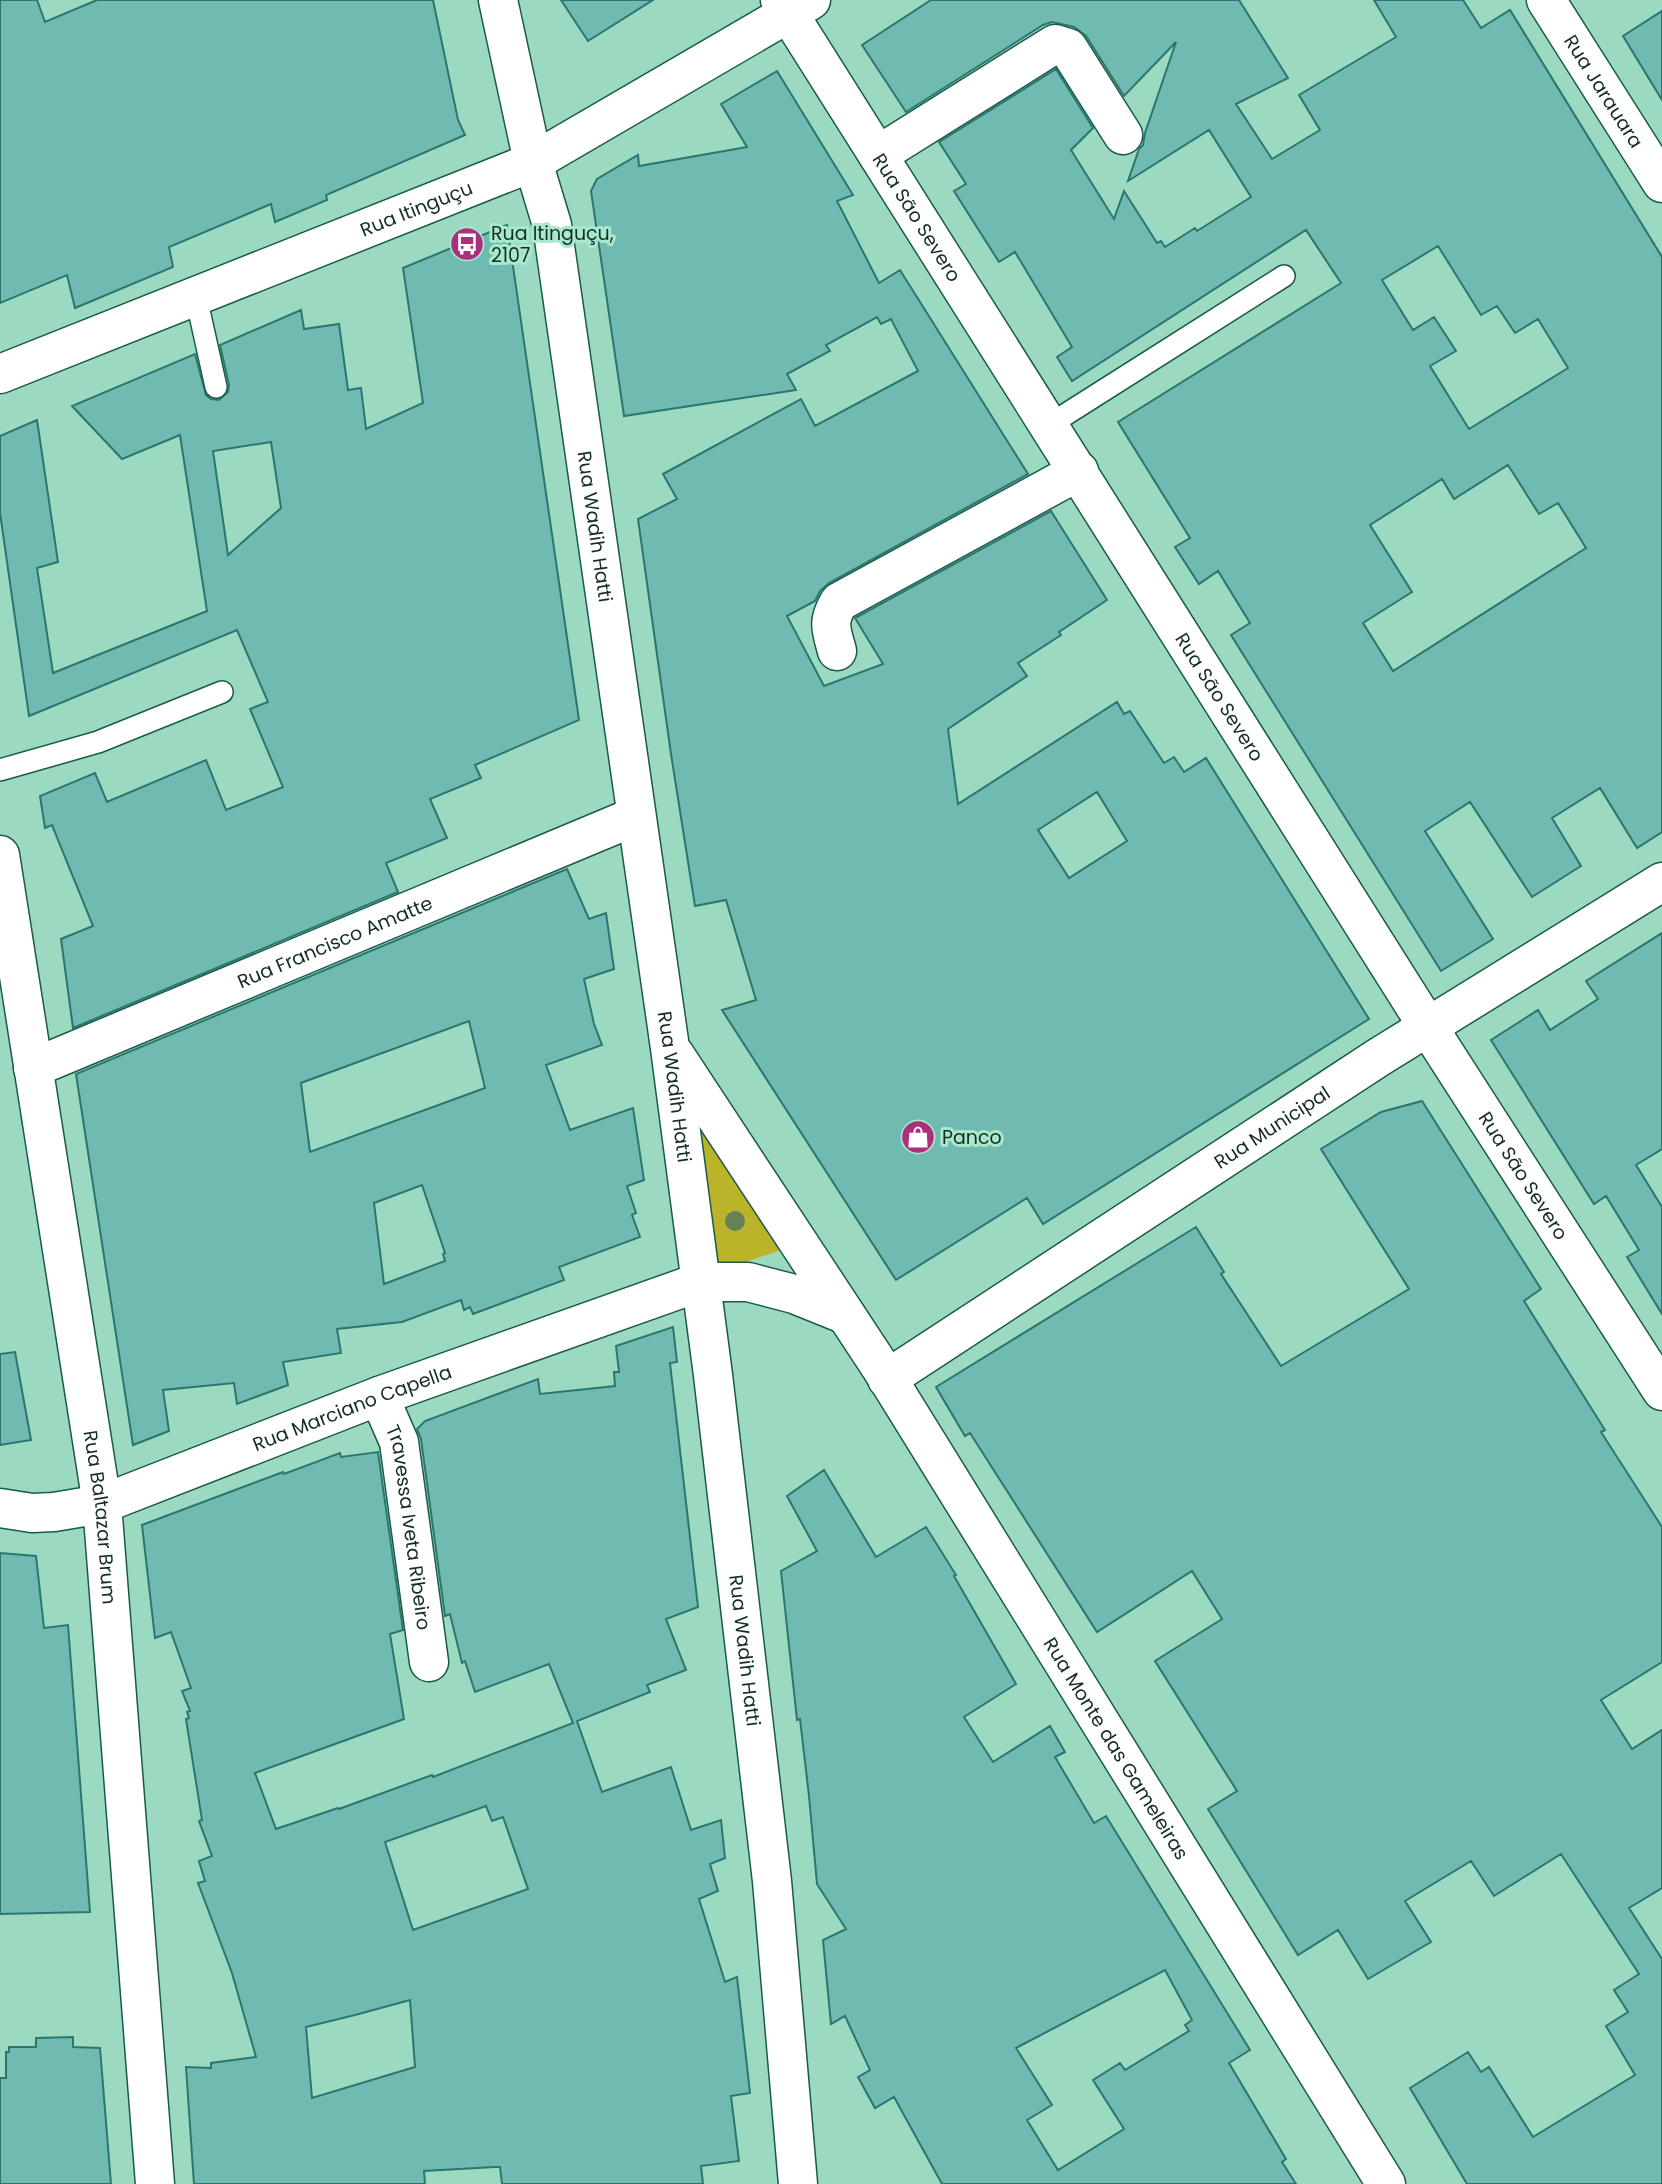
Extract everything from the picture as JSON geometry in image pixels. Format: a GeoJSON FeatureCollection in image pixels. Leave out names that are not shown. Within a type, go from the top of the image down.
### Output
{"type":"FeatureCollection","features":[{"type":"Feature","properties":{"kind":"street","name":"Rua Wadih Hatti"},"geometry":{"type":"LineString","coordinates":[[498,0],[533,162],[552,225],[670,1048],[713,1375],[772,1881],[798,2184]]}},
{"type":"Feature","properties":{"kind":"street","name":"Rua Jarauara"},"geometry":{"type":"LineString","coordinates":[[1546,0],[1662,183]]}},
{"type":"Feature","properties":{"kind":"street","name":"Rua Itinguçu"},"geometry":{"type":"LineString","coordinates":[[0,374],[533,162],[793,5]]}},
{"type":"Feature","properties":{"kind":"street","name":"Rua São Severo"},"geometry":{"type":"LineString","coordinates":[[793,5],[878,155],[1428,1027],[1660,1384]]}},
{"type":"Feature","properties":{"kind":"street"},"geometry":{"type":"LineString","coordinates":[[878,155],[1055,44],[1068,48],[1123,135]]}},
{"type":"Feature","properties":{"kind":"street"},"geometry":{"type":"LineString","coordinates":[[837,651],[830,624],[839,602],[1079,471]]}},
{"type":"Feature","properties":{"kind":"street","name":"Rua Francisco Amatte"},"geometry":{"type":"LineString","coordinates":[[33,1068],[636,816]]}},
{"type":"Feature","properties":{"kind":"street","name":"Rua Baltazar Brum"},"geometry":{"type":"LineString","coordinates":[[0,855],[102,1504],[155,2184]]}},
{"type":"Feature","properties":{"kind":"street","name":"Rua Municipal"},"geometry":{"type":"LineString","coordinates":[[887,1379],[1428,1027],[1662,882]]}},
{"type":"Feature","properties":{"kind":"street","name":"Rua Monte das Gameleiras"},"geometry":{"type":"LineString","coordinates":[[670,1048],[887,1379],[1386,2184]]}},
{"type":"Feature","properties":{"kind":"street"},"geometry":{"type":"LineString","coordinates":[[700,1282],[748,1282],[794,1294],[846,1315]]}},
{"type":"Feature","properties":{"kind":"street","name":"Rua Marciano Capella"},"geometry":{"type":"LineString","coordinates":[[0,1508],[32,1513],[102,1504],[379,1395],[700,1282]]}},
{"type":"Feature","properties":{"kind":"street","name":"Travessa Iveta Ribeiro"},"geometry":{"type":"LineString","coordinates":[[379,1395],[399,1442],[429,1662]]}},
{"type":"Feature","properties":{"kind":"lane"},"geometry":{"type":"LineString","coordinates":[[1049,425],[1284,275]]}},
{"type":"Feature","properties":{"kind":"lane"},"geometry":{"type":"LineString","coordinates":[[196,297],[216,387]]}},
{"type":"Feature","properties":{"kind":"lane"},"geometry":{"type":"LineString","coordinates":[[0,770],[97,742],[222,692]]}},
{"type":"Feature","properties":{"kind":"shaded area"},"geometry":{"type":"Polygon","coordinates":[[[697,1121],[787,1248],[713,1273],[697,1121]]]}},
{"type":"Feature","properties":{"kind":"building"},"geometry":{"type":"Polygon","coordinates":[[[0,0],[37,0],[45,22],[97,0],[433,0],[458,120],[465,135],[326,195],[327,200],[275,222],[271,204],[169,247],[173,267],[75,308],[67,275],[0,303],[0,0]]]}},
{"type":"Feature","properties":{"kind":"building"},"geometry":{"type":"Polygon","coordinates":[[[561,0],[653,0],[588,41],[561,0]]]}},
{"type":"Feature","properties":{"kind":"building"},"geometry":{"type":"Polygon","coordinates":[[[931,0],[1239,0],[1288,78],[1236,104],[1272,159],[1320,130],[1299,95],[1396,37],[1374,0],[1463,0],[1481,28],[1510,10],[1662,257],[1662,832],[1637,848],[1600,788],[1552,818],[1581,866],[1532,897],[1470,802],[1425,831],[1493,939],[1441,971],[1231,635],[1250,623],[1218,571],[1199,584],[1175,547],[1190,538],[1118,422],[1341,283],[1306,230],[1072,381],[1057,357],[1072,347],[1015,252],[999,262],[954,191],[966,184],[939,142],[1056,69],[1093,128],[1071,150],[1114,219],[1124,191],[1157,243],[1161,241],[1165,247],[1195,228],[1197,231],[1251,197],[1209,130],[1128,181],[1139,149],[1143,145],[1176,42],[1124,96],[1086,36],[1074,27],[1052,22],[1043,25],[906,112],[862,45],[931,0]],[[1438,246],[1382,280],[1413,330],[1434,317],[1456,351],[1430,366],[1469,429],[1568,368],[1538,319],[1515,333],[1497,306],[1481,315],[1438,246]],[[1508,465],[1454,499],[1442,479],[1370,525],[1412,592],[1363,623],[1393,671],[1586,548],[1558,503],[1539,514],[1508,465]]]}},
{"type":"Feature","properties":{"kind":"building"},"geometry":{"type":"Polygon","coordinates":[[[1662,11],[1662,100],[1623,36],[1662,11]]]}},
{"type":"Feature","properties":{"kind":"building"},"geometry":{"type":"Polygon","coordinates":[[[777,71],[853,195],[837,201],[879,283],[900,270],[1028,474],[829,583],[820,591],[815,601],[787,616],[824,686],[883,664],[855,618],[1051,511],[1107,600],[1018,663],[1027,676],[948,729],[958,804],[1117,702],[1124,714],[1130,711],[1164,763],[1174,757],[1184,772],[1206,758],[1369,1019],[1043,1224],[1027,1198],[896,1280],[722,1010],[756,1000],[726,900],[695,906],[638,519],[677,499],[663,474],[801,399],[815,426],[918,371],[891,319],[881,324],[877,317],[826,345],[830,351],[787,374],[796,390],[624,416],[591,191],[597,179],[638,155],[639,166],[747,147],[721,104],[777,71]],[[1097,792],[1038,830],[1069,878],[1127,841],[1097,792]]]}},
{"type":"Feature","properties":{"kind":"building"},"geometry":{"type":"Polygon","coordinates":[[[507,225],[579,720],[475,765],[481,778],[430,799],[447,838],[386,863],[398,892],[73,1028],[61,939],[93,926],[52,825],[45,828],[40,796],[95,773],[107,802],[206,760],[226,810],[283,787],[250,709],[268,702],[237,630],[29,716],[0,513],[0,436],[37,420],[58,562],[37,568],[53,673],[207,611],[180,435],[122,459],[72,406],[195,354],[206,395],[219,400],[228,392],[229,385],[220,345],[301,310],[304,329],[339,324],[348,390],[361,388],[366,429],[423,403],[403,268],[507,225]],[[271,442],[213,451],[228,555],[281,508],[271,442]]]}},
{"type":"Feature","properties":{"kind":"building"},"geometry":{"type":"Polygon","coordinates":[[[567,869],[589,919],[606,913],[614,969],[584,979],[594,1024],[602,1045],[546,1065],[570,1130],[633,1108],[644,1180],[627,1186],[636,1213],[632,1215],[640,1237],[559,1267],[564,1280],[473,1314],[470,1307],[464,1310],[461,1300],[402,1322],[337,1329],[341,1353],[283,1362],[288,1385],[237,1404],[234,1383],[163,1390],[169,1431],[133,1445],[76,1074],[567,869]],[[469,1021],[301,1083],[310,1152],[485,1088],[469,1021]],[[422,1185],[374,1203],[384,1284],[445,1261],[445,1253],[422,1185]]]}},
{"type":"Feature","properties":{"kind":"building"},"geometry":{"type":"Polygon","coordinates":[[[1662,933],[1662,1149],[1636,1165],[1662,1207],[1662,1314],[1627,1257],[1639,1250],[1606,1196],[1594,1204],[1491,1040],[1538,1010],[1550,1030],[1598,999],[1586,981],[1662,933]]]}},
{"type":"Feature","properties":{"kind":"building"},"geometry":{"type":"Polygon","coordinates":[[[1422,1101],[1541,1289],[1524,1301],[1605,1430],[1601,1432],[1662,1527],[1662,1662],[1601,1700],[1632,1749],[1662,1730],[1662,1888],[1629,1908],[1662,1959],[1662,2184],[1467,2184],[1410,2088],[1468,2052],[1481,2072],[1489,2067],[1533,2137],[1635,2075],[1606,2026],[1628,2012],[1614,1990],[1639,1974],[1561,1854],[1494,1896],[1471,1861],[1405,1901],[1431,1942],[1368,1979],[1338,1930],[1298,1955],[1208,1809],[1237,1791],[1155,1661],[1222,1619],[1192,1571],[1097,1632],[970,1433],[965,1436],[936,1387],[1196,1227],[1224,1272],[1221,1274],[1281,1366],[1409,1289],[1321,1149],[1381,1112],[1422,1101]]]}},
{"type":"Feature","properties":{"kind":"building"},"geometry":{"type":"Polygon","coordinates":[[[673,1327],[677,1362],[670,1363],[698,1607],[666,1619],[686,1670],[647,1685],[650,1692],[577,1721],[602,1792],[671,1767],[691,1830],[721,1820],[725,1858],[710,1864],[718,1891],[699,1899],[725,1982],[737,1977],[750,2093],[731,2096],[739,2161],[701,2166],[703,2184],[502,2184],[500,2167],[495,2167],[424,2171],[425,2184],[194,2184],[186,2067],[211,2068],[211,2063],[256,2057],[232,1973],[198,1883],[205,1881],[199,1861],[212,1856],[199,1821],[202,1820],[186,1719],[189,1718],[187,1712],[190,1711],[182,1691],[191,1688],[171,1632],[155,1638],[142,1525],[340,1453],[341,1457],[378,1452],[403,1630],[390,1634],[404,1719],[255,1773],[276,1829],[432,1775],[433,1777],[573,1723],[549,1664],[475,1692],[465,1661],[462,1663],[450,1614],[445,1616],[421,1439],[417,1429],[425,1421],[538,1379],[540,1394],[615,1386],[614,1372],[619,1372],[616,1346],[673,1327]],[[486,1806],[385,1842],[413,1930],[528,1889],[503,1817],[492,1821],[486,1806]],[[410,2000],[306,2027],[312,2098],[415,2067],[410,2000]]]}},
{"type":"Feature","properties":{"kind":"building"},"geometry":{"type":"Polygon","coordinates":[[[15,1352],[31,1440],[0,1445],[0,1354],[15,1352]]]}},
{"type":"Feature","properties":{"kind":"building"},"geometry":{"type":"Polygon","coordinates":[[[824,1470],[876,1557],[926,1527],[956,1575],[954,1576],[1016,1684],[964,1717],[993,1762],[1050,1726],[1065,1752],[1055,1757],[1094,1823],[1106,1816],[1250,2050],[1229,2063],[1286,2159],[1282,2162],[1296,2184],[942,2184],[894,2097],[875,2108],[858,2077],[870,2070],[845,2016],[831,2024],[823,1940],[846,1929],[817,1884],[809,1796],[800,1719],[797,1720],[781,1571],[817,1551],[787,1496],[824,1470]],[[1165,1970],[1016,2048],[1052,2105],[1027,2120],[1058,2170],[1124,2129],[1093,2080],[1120,2063],[1125,2070],[1189,2031],[1185,2025],[1192,2020],[1165,1970]]]}},
{"type":"Feature","properties":{"kind":"building"},"geometry":{"type":"Polygon","coordinates":[[[0,1553],[36,1556],[44,1628],[68,1625],[90,1912],[0,1914],[0,1553]]]}},
{"type":"Feature","properties":{"kind":"building"},"geometry":{"type":"Polygon","coordinates":[[[73,2037],[73,2047],[100,2048],[111,2184],[0,2184],[0,2078],[6,2078],[6,2052],[9,2052],[9,2047],[36,2047],[36,2038],[73,2037]]]}},
{"type":"Feature","properties":{"kind":"place","name":"Rua Itinguçu, 2107"},"geometry":{"type":"Point","coordinates":[467,244]}},
{"type":"Feature","properties":{"kind":"place","name":"Panco"},"geometry":{"type":"Point","coordinates":[918,1137]}}]}
